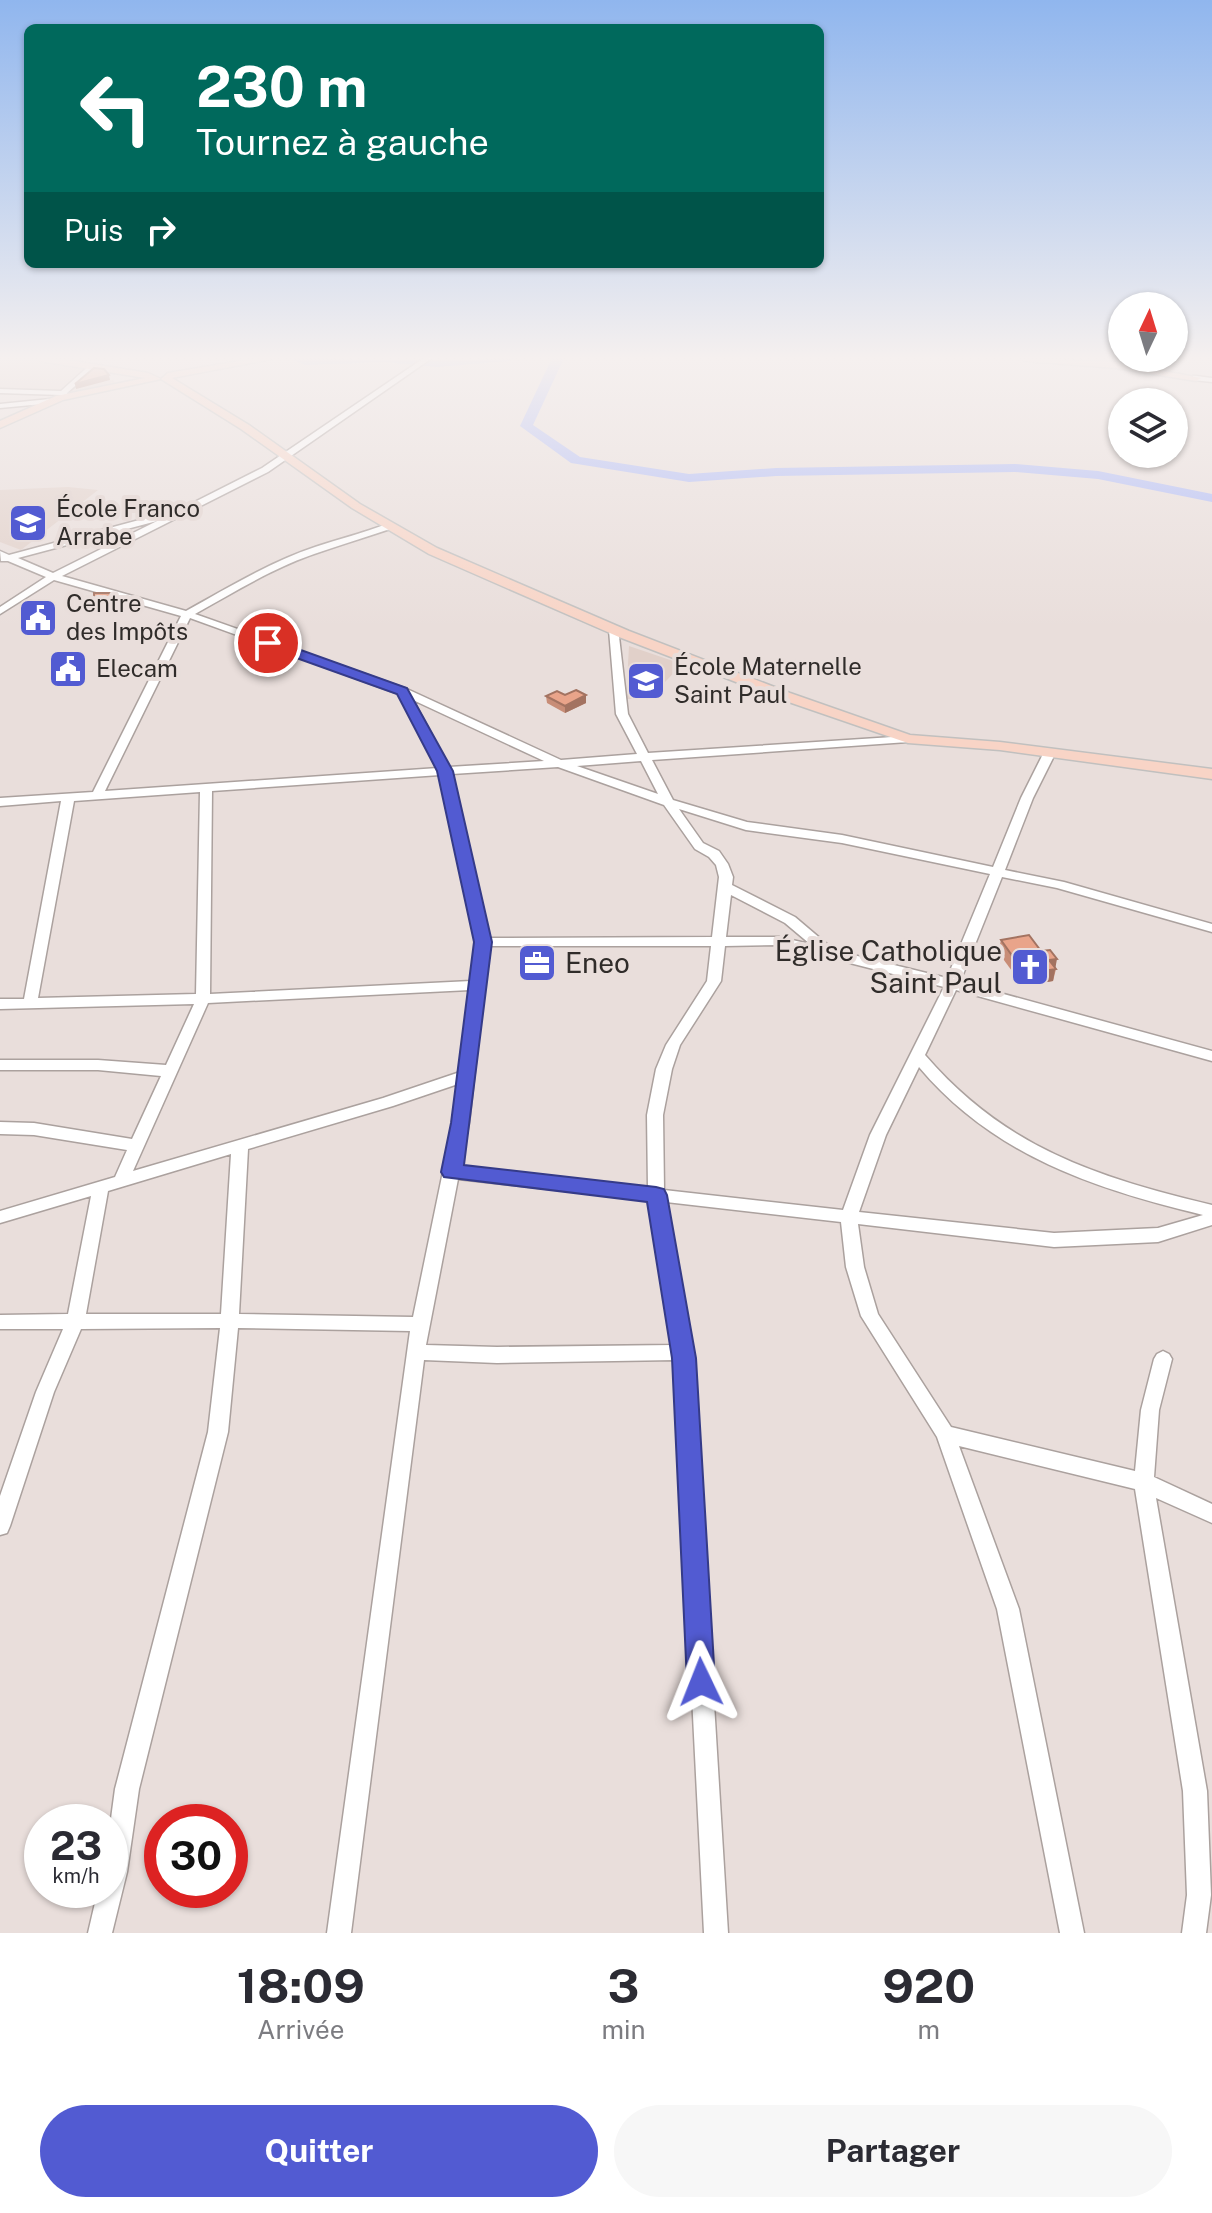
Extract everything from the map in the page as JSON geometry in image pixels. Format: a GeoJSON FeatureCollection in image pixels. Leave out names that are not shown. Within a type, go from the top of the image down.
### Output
{"type":"FeatureCollection","features":[{"type":"Feature","properties":{"kind":"main road"},"geometry":{"type":"LineString","coordinates":[[274,448],[333,491],[433,551],[614,630],[785,696],[908,739],[1050,752],[1212,774]]}},
{"type":"Feature","properties":{"kind":"street"},"geometry":{"type":"LineString","coordinates":[[0,611],[53,577],[255,476],[299,448]]}},
{"type":"Feature","properties":{"kind":"street"},"geometry":{"type":"LineString","coordinates":[[2,557],[185,510]]}},
{"type":"Feature","properties":{"kind":"street"},"geometry":{"type":"LineString","coordinates":[[97,796],[187,614],[250,579],[318,549],[390,526]]}},
{"type":"Feature","properties":{"kind":"street"},"geometry":{"type":"LineString","coordinates":[[2,557],[53,577],[187,614],[402,691],[561,764],[746,826],[842,839],[999,872],[1117,900],[1212,928]]}},
{"type":"Feature","properties":{"kind":"street"},"geometry":{"type":"LineString","coordinates":[[614,630],[622,714],[668,802],[699,846],[714,854],[722,864],[725,887],[714,981],[707,996],[691,1014],[664,1069],[655,1115],[656,1195],[683,1352],[716,1933]]}},
{"type":"Feature","properties":{"kind":"street"},"geometry":{"type":"LineString","coordinates":[[339,1933],[420,1324],[452,1172],[483,942],[445,771],[402,691]]}},
{"type":"Feature","properties":{"kind":"street"},"geometry":{"type":"LineString","coordinates":[[0,802],[908,739]]}},
{"type":"Feature","properties":{"kind":"street"},"geometry":{"type":"LineString","coordinates":[[1050,752],[1027,798],[952,984],[878,1135],[849,1217],[855,1267],[870,1316],[945,1434],[1008,1609],[1072,1933]]}},
{"type":"Feature","properties":{"kind":"street"},"geometry":{"type":"LineString","coordinates":[[121,1181],[203,999],[206,789]]}},
{"type":"Feature","properties":{"kind":"street"},"geometry":{"type":"LineString","coordinates":[[30,1003],[68,798]]}},
{"type":"Feature","properties":{"kind":"street"},"geometry":{"type":"LineString","coordinates":[[725,887],[790,920],[829,952]]}},
{"type":"Feature","properties":{"kind":"street"},"geometry":{"type":"LineString","coordinates":[[483,942],[779,941],[952,984],[1212,1056]]}},
{"type":"Feature","properties":{"kind":"street"},"geometry":{"type":"LineString","coordinates":[[0,1004],[203,999],[479,985]]}},
{"type":"Feature","properties":{"kind":"street"},"geometry":{"type":"LineString","coordinates":[[916,1054],[967,1110],[1017,1142],[1138,1195],[1212,1211]]}},
{"type":"Feature","properties":{"kind":"street"},"geometry":{"type":"LineString","coordinates":[[0,1065],[98,1065],[170,1071]]}},
{"type":"Feature","properties":{"kind":"street"},"geometry":{"type":"LineString","coordinates":[[0,1217],[400,1098],[467,1075]]}},
{"type":"Feature","properties":{"kind":"street"},"geometry":{"type":"LineString","coordinates":[[0,1128],[34,1129],[136,1146]]}},
{"type":"Feature","properties":{"kind":"street"},"geometry":{"type":"LineString","coordinates":[[100,1933],[115,1872],[131,1775],[218,1432],[228,1372],[233,1226],[240,1146]]}},
{"type":"Feature","properties":{"kind":"street"},"geometry":{"type":"LineString","coordinates":[[452,1172],[1054,1240],[1158,1235],[1212,1219]]}},
{"type":"Feature","properties":{"kind":"street"},"geometry":{"type":"LineString","coordinates":[[0,1526],[45,1392],[75,1323],[101,1187]]}},
{"type":"Feature","properties":{"kind":"street"},"geometry":{"type":"LineString","coordinates":[[0,1322],[420,1324]]}},
{"type":"Feature","properties":{"kind":"street"},"geometry":{"type":"LineString","coordinates":[[417,1352],[497,1355],[683,1352]]}},
{"type":"Feature","properties":{"kind":"street"},"geometry":{"type":"LineString","coordinates":[[1163,1359],[1150,1410],[1144,1482],[1195,1791],[1205,1897],[1194,1933]]}},
{"type":"Feature","properties":{"kind":"street"},"geometry":{"type":"LineString","coordinates":[[945,1434],[1144,1482],[1212,1514]]}},
{"type":"Feature","properties":{"kind":"shaded area","name":"École Franco Arrabe"},"geometry":{"type":"Polygon","coordinates":[[[68,487],[98,490],[21,550],[0,542],[0,490],[68,487]]]}},
{"type":"Feature","properties":{"kind":"shaded area","name":"École Maternelle Saint Paul"},"geometry":{"type":"Polygon","coordinates":[[[629,646],[682,664],[649,699],[626,699],[629,646]]]}},
{"type":"Feature","properties":{"kind":"building"},"geometry":{"type":"Polygon","coordinates":[[[94,593],[111,593],[110,604],[94,606],[94,593]]]}},
{"type":"Feature","properties":{"kind":"building"},"geometry":{"type":"Polygon","coordinates":[[[576,690],[586,695],[565,706],[546,696],[557,691],[565,695],[576,690]]]}},
{"type":"Feature","properties":{"kind":"building"},"geometry":{"type":"Polygon","coordinates":[[[1029,935],[1041,951],[1050,950],[1057,959],[1049,960],[1056,969],[1025,974],[1001,940],[1029,935]]]}},
{"type":"Feature","properties":{"kind":"building"},"geometry":{"type":"Polygon","coordinates":[[[539,952],[548,961],[535,966],[526,957],[539,952]]]}},
{"type":"Feature","properties":{"kind":"waterway"},"geometry":{"type":"LineString","coordinates":[[559,448],[576,460],[689,478],[776,472],[1015,468],[1098,475],[1212,498]]}},
{"type":"Feature","properties":{"kind":"place","name":"École Franco Arrabe"},"geometry":{"type":"Point","coordinates":[28,523]}},
{"type":"Feature","properties":{"kind":"place","name":"Centre des Impôts"},"geometry":{"type":"Point","coordinates":[38,618]}},
{"type":"Feature","properties":{"kind":"place","name":"Elecam"},"geometry":{"type":"Point","coordinates":[68,669]}},
{"type":"Feature","properties":{"kind":"place","name":"École Maternelle Saint Paul"},"geometry":{"type":"Point","coordinates":[646,681]}},
{"type":"Feature","properties":{"kind":"place","name":"Eneo"},"geometry":{"type":"Point","coordinates":[537,963]}},
{"type":"Feature","properties":{"kind":"place","name":"Église Catholique Saint Paul"},"geometry":{"type":"Point","coordinates":[1030,967]}},
{"type":"Feature","properties":{"kind":"route"},"geometry":{"type":"LineString","coordinates":[[268,643],[402,691],[445,771],[483,942],[452,1172],[656,1195],[684,1358],[701,1682]]}}]}
